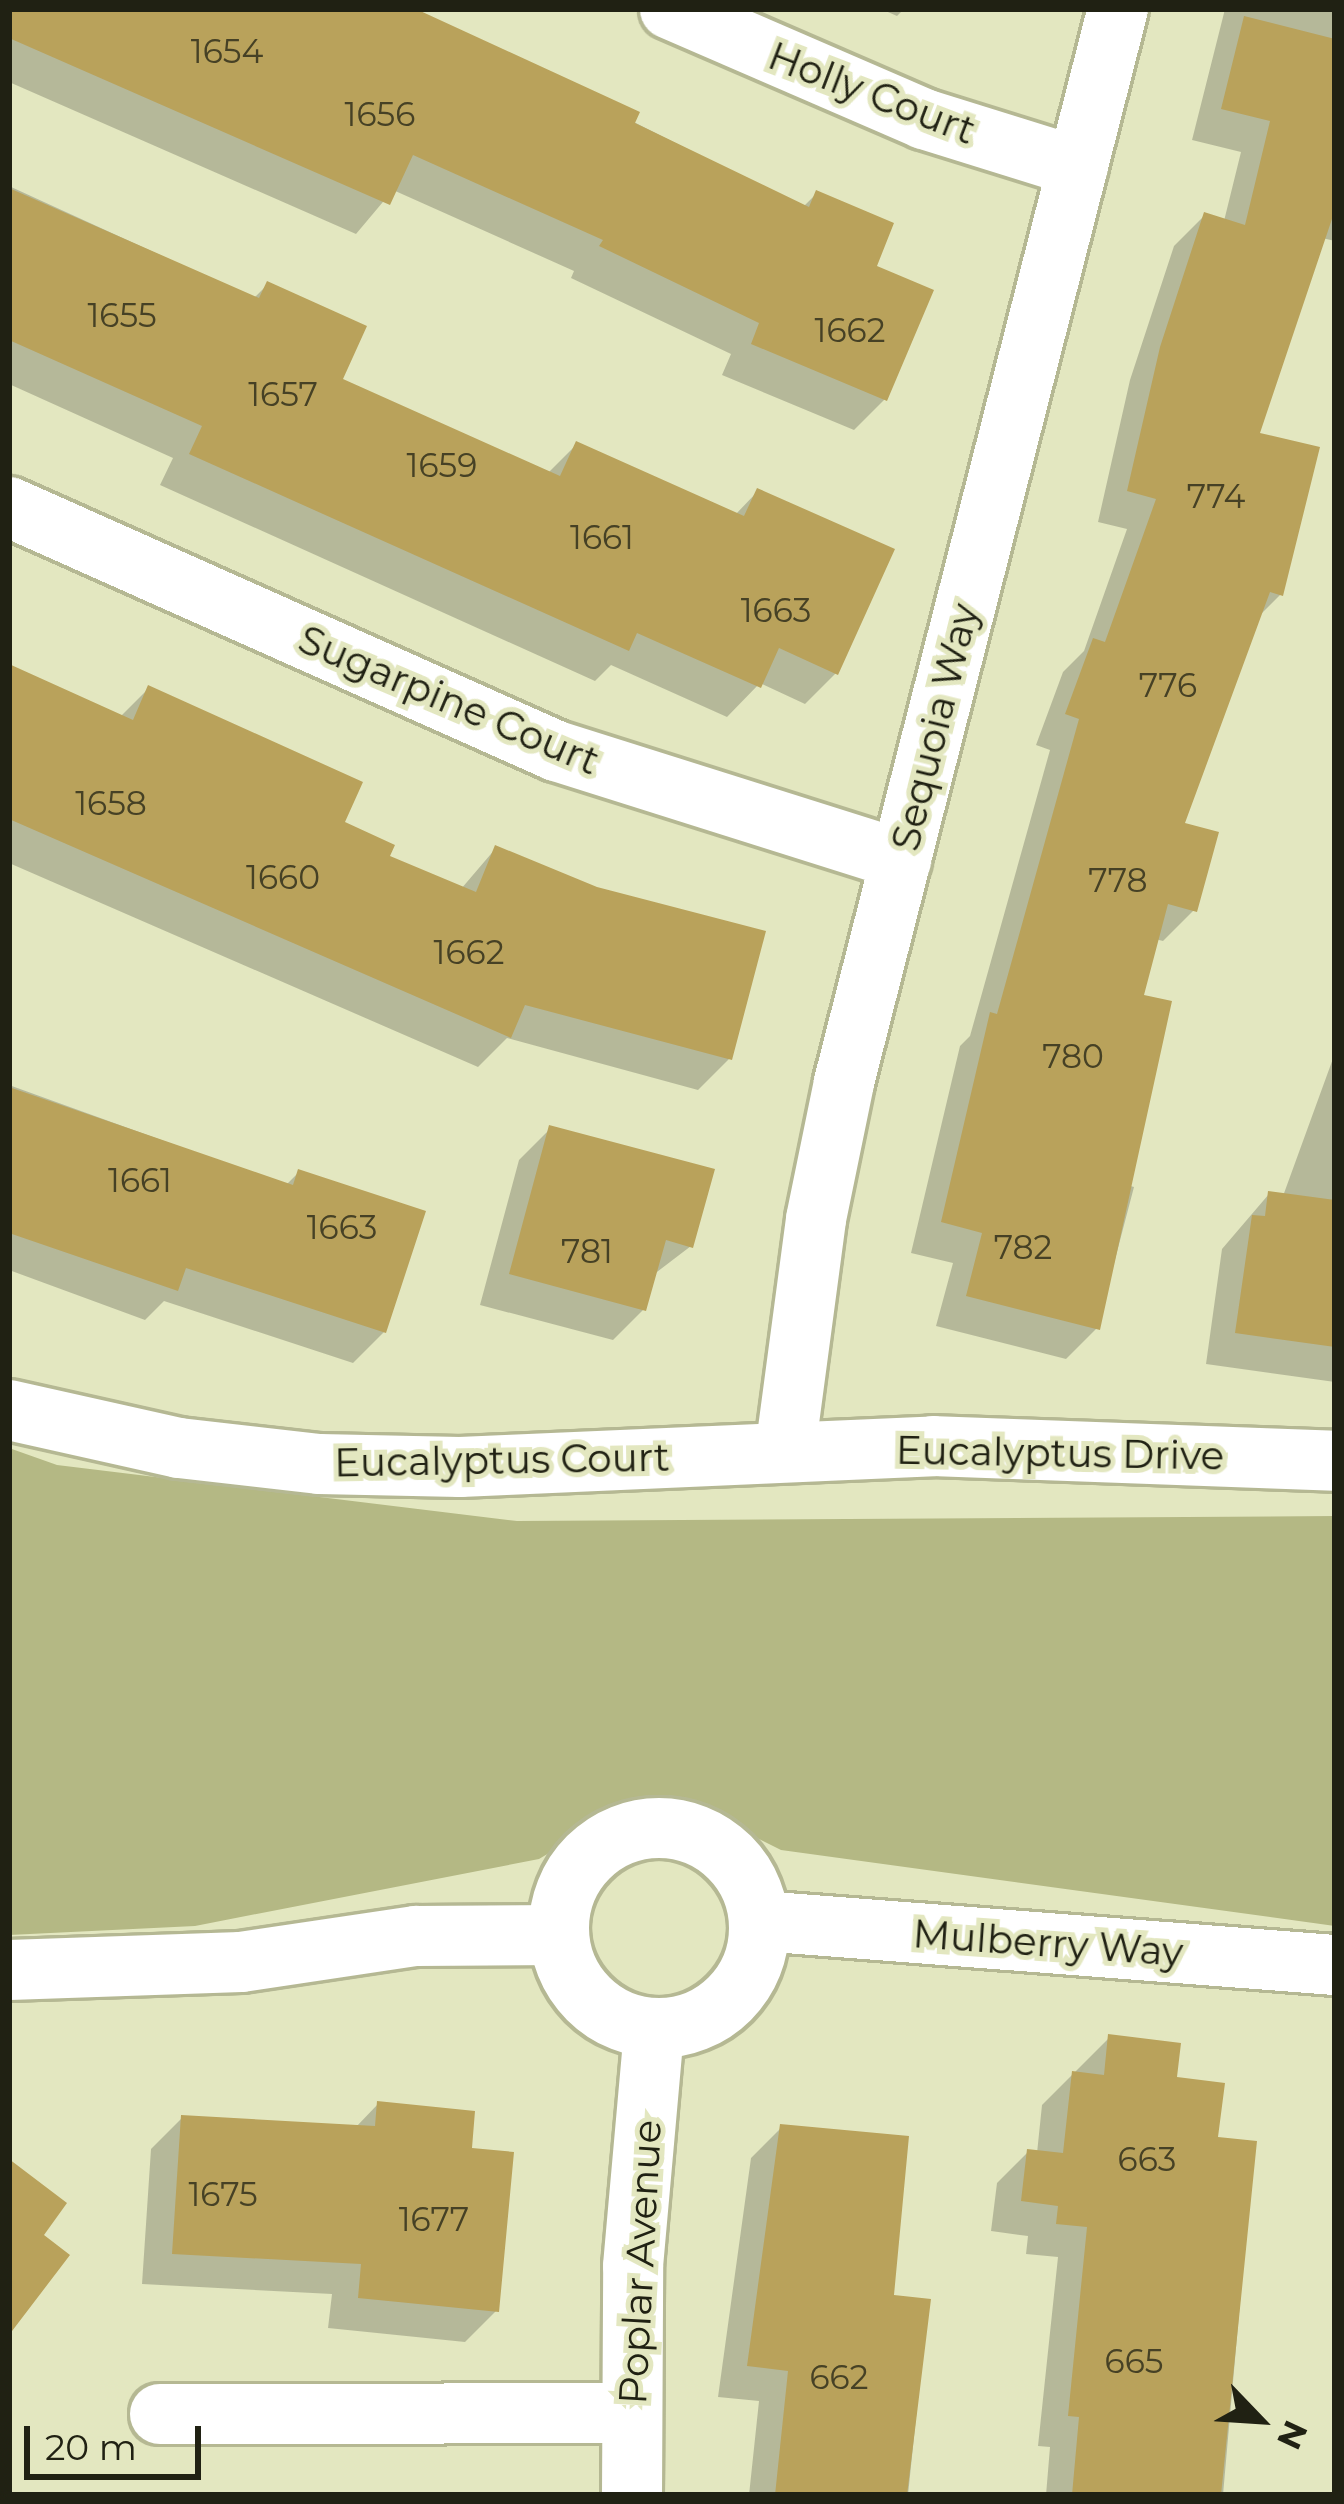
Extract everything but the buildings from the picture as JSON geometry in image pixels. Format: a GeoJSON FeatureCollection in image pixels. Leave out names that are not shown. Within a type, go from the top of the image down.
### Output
{"type":"FeatureCollection","features":[{"type":"Feature","properties":{"kind":"street","name":"Holly Court"},"geometry":{"type":"LineString","coordinates":[[670,9],[924,119],[1078,167]]}},
{"type":"Feature","properties":{"kind":"street","name":"Sequoia Way"},"geometry":{"type":"LineString","coordinates":[[785,1451],[816,1219],[901,860],[1118,9]]}},
{"type":"Feature","properties":{"kind":"street","name":"Sugarpine Court"},"geometry":{"type":"LineString","coordinates":[[9,507],[556,751],[901,860]]}},
{"type":"Feature","properties":{"kind":"street","name":"Eucalyptus Court"},"geometry":{"type":"LineString","coordinates":[[9,1409],[179,1448],[319,1464],[460,1467],[785,1451]]}},
{"type":"Feature","properties":{"kind":"street","name":"Eucalyptus Drive"},"geometry":{"type":"LineString","coordinates":[[785,1451],[933,1446],[1335,1461]]}},
{"type":"Feature","properties":{"kind":"street"},"geometry":{"type":"LineString","coordinates":[[674,1826],[722,1846],[752,1884],[760,1922],[758,1952],[742,1986],[688,2025],[654,2029],[611,2018],[572,1981],[557,1935],[578,1866],[616,1835],[674,1826]]}},
{"type":"Feature","properties":{"kind":"street","name":"Mulberry Way"},"geometry":{"type":"LineString","coordinates":[[760,1922],[1335,1965]]}},
{"type":"Feature","properties":{"kind":"street"},"geometry":{"type":"LineString","coordinates":[[9,1970],[241,1962],[416,1936],[557,1935]]}},
{"type":"Feature","properties":{"kind":"street","name":"Poplar Avenue"},"geometry":{"type":"LineString","coordinates":[[632,2495],[633,2266],[654,2029]]}},
{"type":"Feature","properties":{"kind":"street"},"geometry":{"type":"LineString","coordinates":[[160,2414],[632,2413]]}},
{"type":"Feature","properties":{"kind":"green space"},"geometry":{"type":"Polygon","coordinates":[[[9,1448],[57,1465],[517,1521],[1335,1516],[1335,1926],[781,1850],[682,1801],[628,1806],[539,1859],[195,1926],[9,1935],[9,1448]]]}}]}
